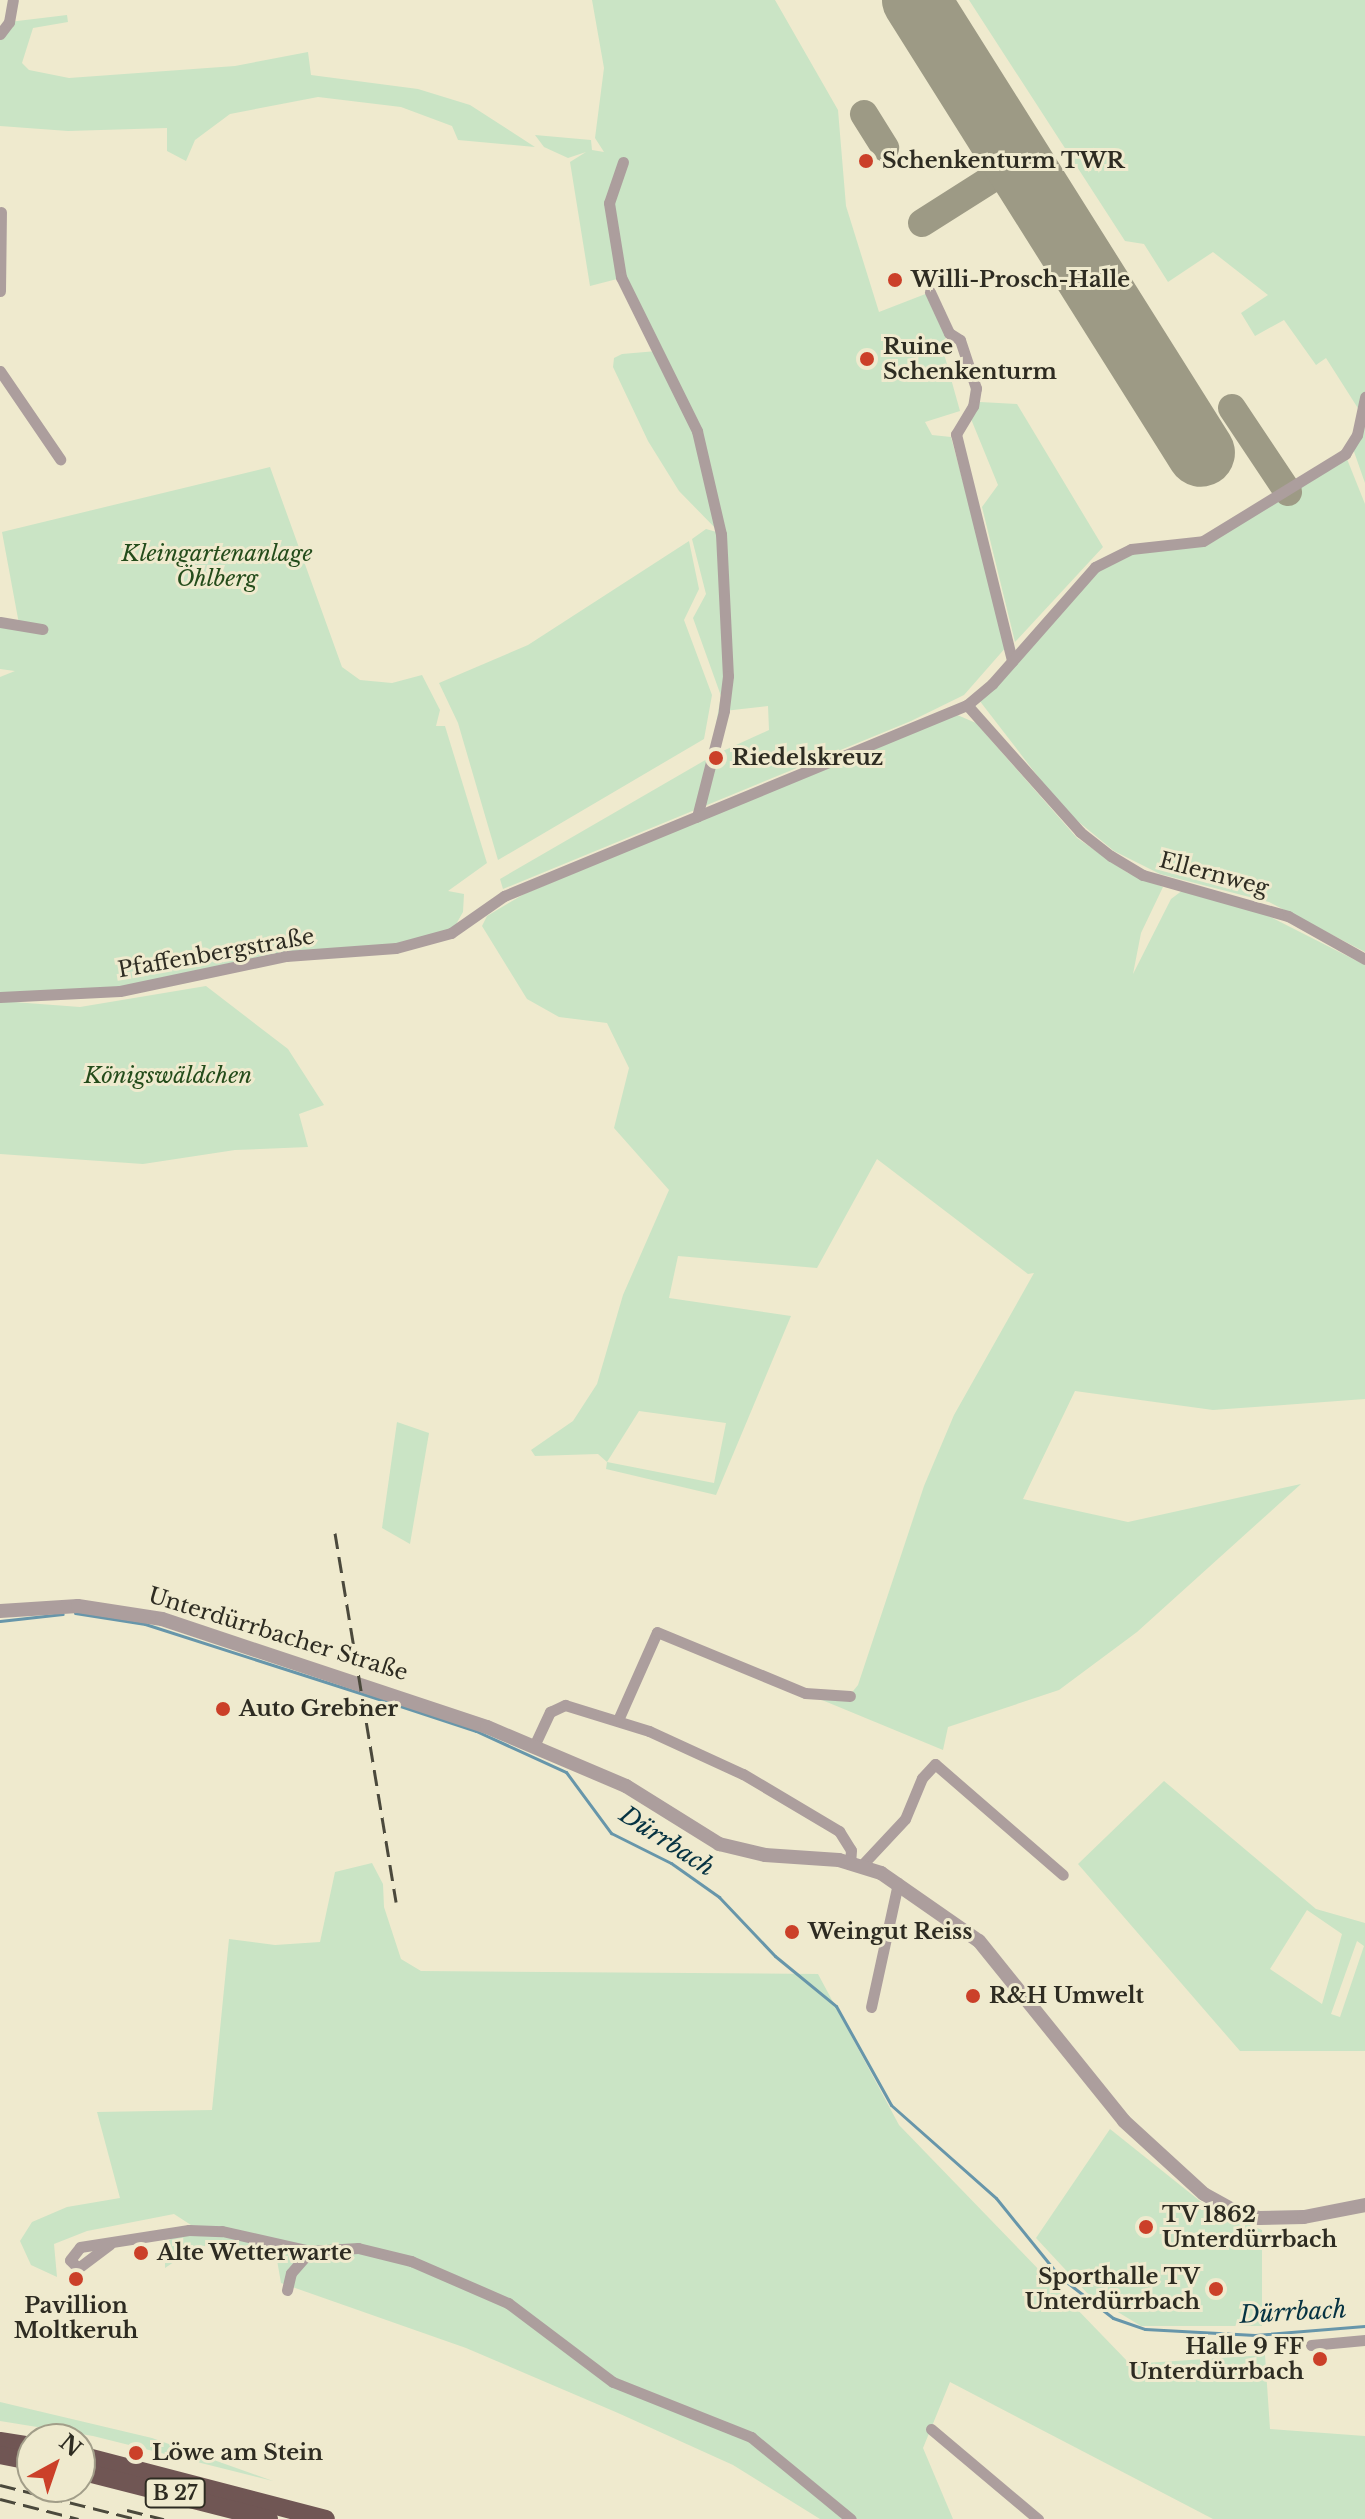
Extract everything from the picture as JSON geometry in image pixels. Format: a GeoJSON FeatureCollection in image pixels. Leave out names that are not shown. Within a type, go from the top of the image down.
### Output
{"type":"FeatureCollection","features":[{"type":"Feature","properties":{"kind":"highway","name":"B 27"},"geometry":{"type":"LineString","coordinates":[[96,2459],[326,2519]]}},
{"type":"Feature","properties":{"kind":"highway","name":"B 27"},"geometry":{"type":"LineString","coordinates":[[96,2475],[269,2519]]}},
{"type":"Feature","properties":{"kind":"street"},"geometry":{"type":"LineString","coordinates":[[0,34],[9,22],[13,0]]}},
{"type":"Feature","properties":{"kind":"street"},"geometry":{"type":"LineString","coordinates":[[623,162],[609,203],[621,277],[697,431],[721,534],[728,676],[697,817]]}},
{"type":"Feature","properties":{"kind":"street"},"geometry":{"type":"LineString","coordinates":[[0,291],[1,212]]}},
{"type":"Feature","properties":{"kind":"street"},"geometry":{"type":"LineString","coordinates":[[930,292],[949,333],[960,340],[976,388],[973,406],[956,434],[1012,661]]}},
{"type":"Feature","properties":{"kind":"street"},"geometry":{"type":"LineString","coordinates":[[0,371],[60,459]]}},
{"type":"Feature","properties":{"kind":"street"},"geometry":{"type":"LineString","coordinates":[[967,705],[1012,661],[1095,567],[1131,549],[1203,541],[1345,454],[1357,435],[1365,397]]}},
{"type":"Feature","properties":{"kind":"street"},"geometry":{"type":"LineString","coordinates":[[0,622],[42,629]]}},
{"type":"Feature","properties":{"kind":"street","name":"Pfaffenbergstraße"},"geometry":{"type":"LineString","coordinates":[[0,997],[120,991],[286,956],[422,943],[451,933],[504,896],[967,705]]}},
{"type":"Feature","properties":{"kind":"street","name":"Ellernweg"},"geometry":{"type":"LineString","coordinates":[[967,705],[1080,832],[1111,856],[1143,875],[1288,916],[1365,959]]}},
{"type":"Feature","properties":{"kind":"street","name":"Unterdürrbacher Straße"},"geometry":{"type":"LineString","coordinates":[[0,1611],[78,1606],[162,1619],[434,1706],[534,1746],[626,1786],[719,1844],[765,1855],[856,1864],[898,1883],[979,1941],[1124,2121],[1204,2194],[1240,2214],[1259,2218],[1325,2214],[1365,2205]]}},
{"type":"Feature","properties":{"kind":"street"},"geometry":{"type":"LineString","coordinates":[[618,1720],[657,1632],[805,1693],[850,1696]]}},
{"type":"Feature","properties":{"kind":"street"},"geometry":{"type":"LineString","coordinates":[[534,1746],[558,1706],[618,1720],[743,1774],[839,1831],[856,1864],[905,1819],[922,1778],[935,1764],[1063,1875]]}},
{"type":"Feature","properties":{"kind":"street"},"geometry":{"type":"LineString","coordinates":[[871,2007],[898,1883]]}},
{"type":"Feature","properties":{"kind":"street"},"geometry":{"type":"LineString","coordinates":[[110,2244],[189,2230],[222,2231],[310,2251],[358,2248],[411,2261],[484,2289],[613,2382],[751,2437],[851,2519]]}},
{"type":"Feature","properties":{"kind":"street"},"geometry":{"type":"LineString","coordinates":[[287,2290],[291,2273],[310,2251]]}},
{"type":"Feature","properties":{"kind":"street"},"geometry":{"type":"LineString","coordinates":[[1311,2345],[1365,2340]]}},
{"type":"Feature","properties":{"kind":"street"},"geometry":{"type":"LineString","coordinates":[[931,2429],[1038,2519]]}},
{"type":"Feature","properties":{"kind":"green space"},"geometry":{"type":"Polygon","coordinates":[[[592,0],[775,0],[838,110],[846,206],[879,312],[928,293],[942,326],[946,338],[941,343],[960,411],[925,422],[932,435],[951,437],[1007,646],[964,695],[911,721],[503,889],[500,879],[714,755],[769,730],[768,706],[724,711],[716,724],[721,696],[693,618],[706,594],[692,539],[706,529],[720,533],[679,491],[648,441],[613,367],[614,358],[622,354],[657,351],[621,278],[590,286],[570,162],[586,152],[568,158],[544,147],[535,135],[591,140],[592,150],[604,152],[595,138],[604,68],[592,0]]]}},
{"type":"Feature","properties":{"kind":"green space"},"geometry":{"type":"Polygon","coordinates":[[[969,0],[1365,0],[1365,483],[1352,446],[1361,413],[1326,358],[1316,365],[1284,320],[1255,336],[1241,313],[1268,295],[1213,252],[1168,282],[1144,244],[1125,241],[969,0]]]}},
{"type":"Feature","properties":{"kind":"green space"},"geometry":{"type":"Polygon","coordinates":[[[67,15],[68,22],[33,28],[22,63],[29,70],[69,78],[235,66],[308,52],[311,75],[418,89],[470,105],[535,147],[458,140],[452,126],[401,107],[318,97],[230,114],[195,140],[186,161],[167,151],[167,128],[68,131],[0,126],[0,34],[9,22],[67,15]]]}},
{"type":"Feature","properties":{"kind":"green space"},"geometry":{"type":"Polygon","coordinates":[[[980,402],[1017,404],[1103,547],[1015,642],[982,507],[998,485],[971,419],[980,402]]]}},
{"type":"Feature","properties":{"kind":"green space"},"geometry":{"type":"Polygon","coordinates":[[[1345,454],[1365,504],[1365,952],[1269,902],[1160,874],[1114,851],[1063,809],[979,700],[1103,565],[1131,549],[1203,541],[1345,454]]]}},
{"type":"Feature","properties":{"kind":"green space","name":"Kleingartenanlage Öhlberg"},"geometry":{"type":"Polygon","coordinates":[[[270,467],[342,667],[360,680],[392,683],[422,675],[440,710],[436,726],[445,726],[487,863],[448,891],[464,894],[463,912],[451,933],[422,943],[286,956],[120,991],[0,997],[0,677],[15,671],[0,669],[0,622],[19,624],[2,532],[270,467]]]}},
{"type":"Feature","properties":{"kind":"green space"},"geometry":{"type":"Polygon","coordinates":[[[689,541],[699,589],[684,620],[712,695],[704,739],[498,860],[458,723],[439,683],[528,645],[689,541]]]}},
{"type":"Feature","properties":{"kind":"green space"},"geometry":{"type":"Polygon","coordinates":[[[955,714],[976,723],[1077,838],[1128,873],[1163,887],[1141,933],[1133,974],[1171,899],[1183,890],[1253,908],[1365,965],[1365,1399],[1213,1410],[1075,1391],[1023,1499],[1128,1522],[1301,1484],[1137,1632],[1059,1690],[948,1727],[943,1750],[805,1693],[849,1696],[858,1685],[924,1486],[954,1415],[1034,1273],[1028,1274],[877,1159],[817,1268],[678,1256],[669,1298],[791,1316],[716,1495],[606,1469],[607,1462],[598,1454],[535,1456],[531,1450],[573,1421],[597,1384],[623,1295],[669,1190],[614,1128],[629,1068],[607,1023],[559,1017],[527,999],[482,926],[487,916],[524,894],[955,714]],[[639,1411],[607,1462],[714,1483],[726,1423],[639,1411]]]}},
{"type":"Feature","properties":{"kind":"green space","name":"Königswäldchen"},"geometry":{"type":"Polygon","coordinates":[[[206,986],[288,1049],[324,1105],[299,1114],[308,1147],[235,1150],[143,1164],[0,1154],[0,1001],[80,1007],[206,986]]]}},
{"type":"Feature","properties":{"kind":"green space"},"geometry":{"type":"Polygon","coordinates":[[[397,1422],[429,1433],[410,1544],[382,1528],[397,1422]]]}},
{"type":"Feature","properties":{"kind":"green space"},"geometry":{"type":"Polygon","coordinates":[[[1164,1781],[1316,1909],[1365,1923],[1365,2051],[1240,2051],[1078,1864],[1164,1781]],[[1307,1910],[1270,1969],[1322,2004],[1342,1934],[1307,1910]],[[1357,1941],[1331,2014],[1340,2017],[1364,1946],[1357,1941]]]}},
{"type":"Feature","properties":{"kind":"green space"},"geometry":{"type":"Polygon","coordinates":[[[372,1863],[383,1884],[384,1907],[401,1959],[421,1971],[818,1974],[899,2125],[1130,2364],[1265,2355],[1270,2429],[1365,2436],[1365,2519],[1213,2519],[950,2382],[923,2448],[953,2519],[820,2519],[733,2465],[618,2413],[466,2348],[281,2283],[277,2260],[199,2245],[165,2268],[165,2243],[191,2225],[174,2214],[87,2231],[54,2244],[57,2277],[31,2265],[20,2241],[32,2222],[67,2207],[120,2198],[97,2112],[212,2110],[229,1939],[275,1945],[320,1942],[335,1872],[372,1863]]]}},
{"type":"Feature","properties":{"kind":"green space","name":"TV 1862 Unterdürrbach"},"geometry":{"type":"Polygon","coordinates":[[[1110,2129],[1210,2209],[1262,2230],[1262,2326],[1141,2326],[1088,2294],[1036,2238],[1110,2129]]]}},
{"type":"Feature","properties":{"kind":"green space"},"geometry":{"type":"Polygon","coordinates":[[[0,2402],[89,2423],[16,2424],[0,2421],[0,2402]]]}},
{"type":"Feature","properties":{"kind":"green space"},"geometry":{"type":"Polygon","coordinates":[[[96,2425],[152,2438],[273,2481],[96,2437],[96,2425]]]}},
{"type":"Feature","properties":{"kind":"waterway","name":"Dürrbach"},"geometry":{"type":"LineString","coordinates":[[75,1613],[145,1624],[385,1701],[476,1731],[566,1772],[611,1833],[671,1863],[719,1897],[775,1956],[836,2006],[891,2105],[996,2198],[1060,2277],[1113,2318],[1145,2329],[1255,2335],[1365,2326]]}},
{"type":"Feature","properties":{"kind":"waterway","name":"Dürrbach"},"geometry":{"type":"LineString","coordinates":[[0,1621],[63,1614]]}},
{"type":"Feature","properties":{"kind":"taxiway"},"geometry":{"type":"LineString","coordinates":[[864,114],[885,148]]}},
{"type":"Feature","properties":{"kind":"taxiway"},"geometry":{"type":"LineString","coordinates":[[922,223],[1018,162]]}},
{"type":"Feature","properties":{"kind":"taxiway"},"geometry":{"type":"LineString","coordinates":[[1177,415],[1192,406]]}},
{"type":"Feature","properties":{"kind":"taxiway"},"geometry":{"type":"LineString","coordinates":[[1232,408],[1288,492]]}},
{"type":"Feature","properties":{"kind":"runway"},"geometry":{"type":"LineString","coordinates":[[916,0],[1201,453]]}},
{"type":"Feature","properties":{"kind":"railway"},"geometry":{"type":"LineString","coordinates":[[335,1533],[396,1902]]}},
{"type":"Feature","properties":{"kind":"railway"},"geometry":{"type":"LineString","coordinates":[[0,2485],[136,2519]]}},
{"type":"Feature","properties":{"kind":"railway"},"geometry":{"type":"LineString","coordinates":[[0,2499],[79,2519]]}},
{"type":"Feature","properties":{"kind":"railway"},"geometry":{"type":"LineString","coordinates":[[127,2510],[164,2519]]}},
{"type":"Feature","properties":{"kind":"place","name":"Schenkenturm TWR"},"geometry":{"type":"Point","coordinates":[866,161]}},
{"type":"Feature","properties":{"kind":"place","name":"Willi-Prosch-Halle"},"geometry":{"type":"Point","coordinates":[895,280]}},
{"type":"Feature","properties":{"kind":"place","name":"Ruine Schenkenturm"},"geometry":{"type":"Point","coordinates":[867,359]}},
{"type":"Feature","properties":{"kind":"place","name":"Riedelskreuz"},"geometry":{"type":"Point","coordinates":[716,758]}},
{"type":"Feature","properties":{"kind":"place","name":"Auto Grebner"},"geometry":{"type":"Point","coordinates":[223,1709]}},
{"type":"Feature","properties":{"kind":"place","name":"Weingut Reiss"},"geometry":{"type":"Point","coordinates":[792,1932]}},
{"type":"Feature","properties":{"kind":"place","name":"R&H Umwelt"},"geometry":{"type":"Point","coordinates":[973,1996]}},
{"type":"Feature","properties":{"kind":"place","name":"TV 1862 Unterdürrbach"},"geometry":{"type":"Point","coordinates":[1146,2227]}},
{"type":"Feature","properties":{"kind":"place","name":"Alte Wetterwarte"},"geometry":{"type":"Point","coordinates":[141,2253]}},
{"type":"Feature","properties":{"kind":"place","name":"Pavillion Moltkeruh"},"geometry":{"type":"Point","coordinates":[76,2279]}},
{"type":"Feature","properties":{"kind":"place","name":"Sporthalle TV Unterdürrbach"},"geometry":{"type":"Point","coordinates":[1216,2289]}},
{"type":"Feature","properties":{"kind":"place","name":"Halle 9 FF Unterdürrbach"},"geometry":{"type":"Point","coordinates":[1320,2359]}},
{"type":"Feature","properties":{"kind":"place","name":"Löwe am Stein"},"geometry":{"type":"Point","coordinates":[136,2453]}}]}
